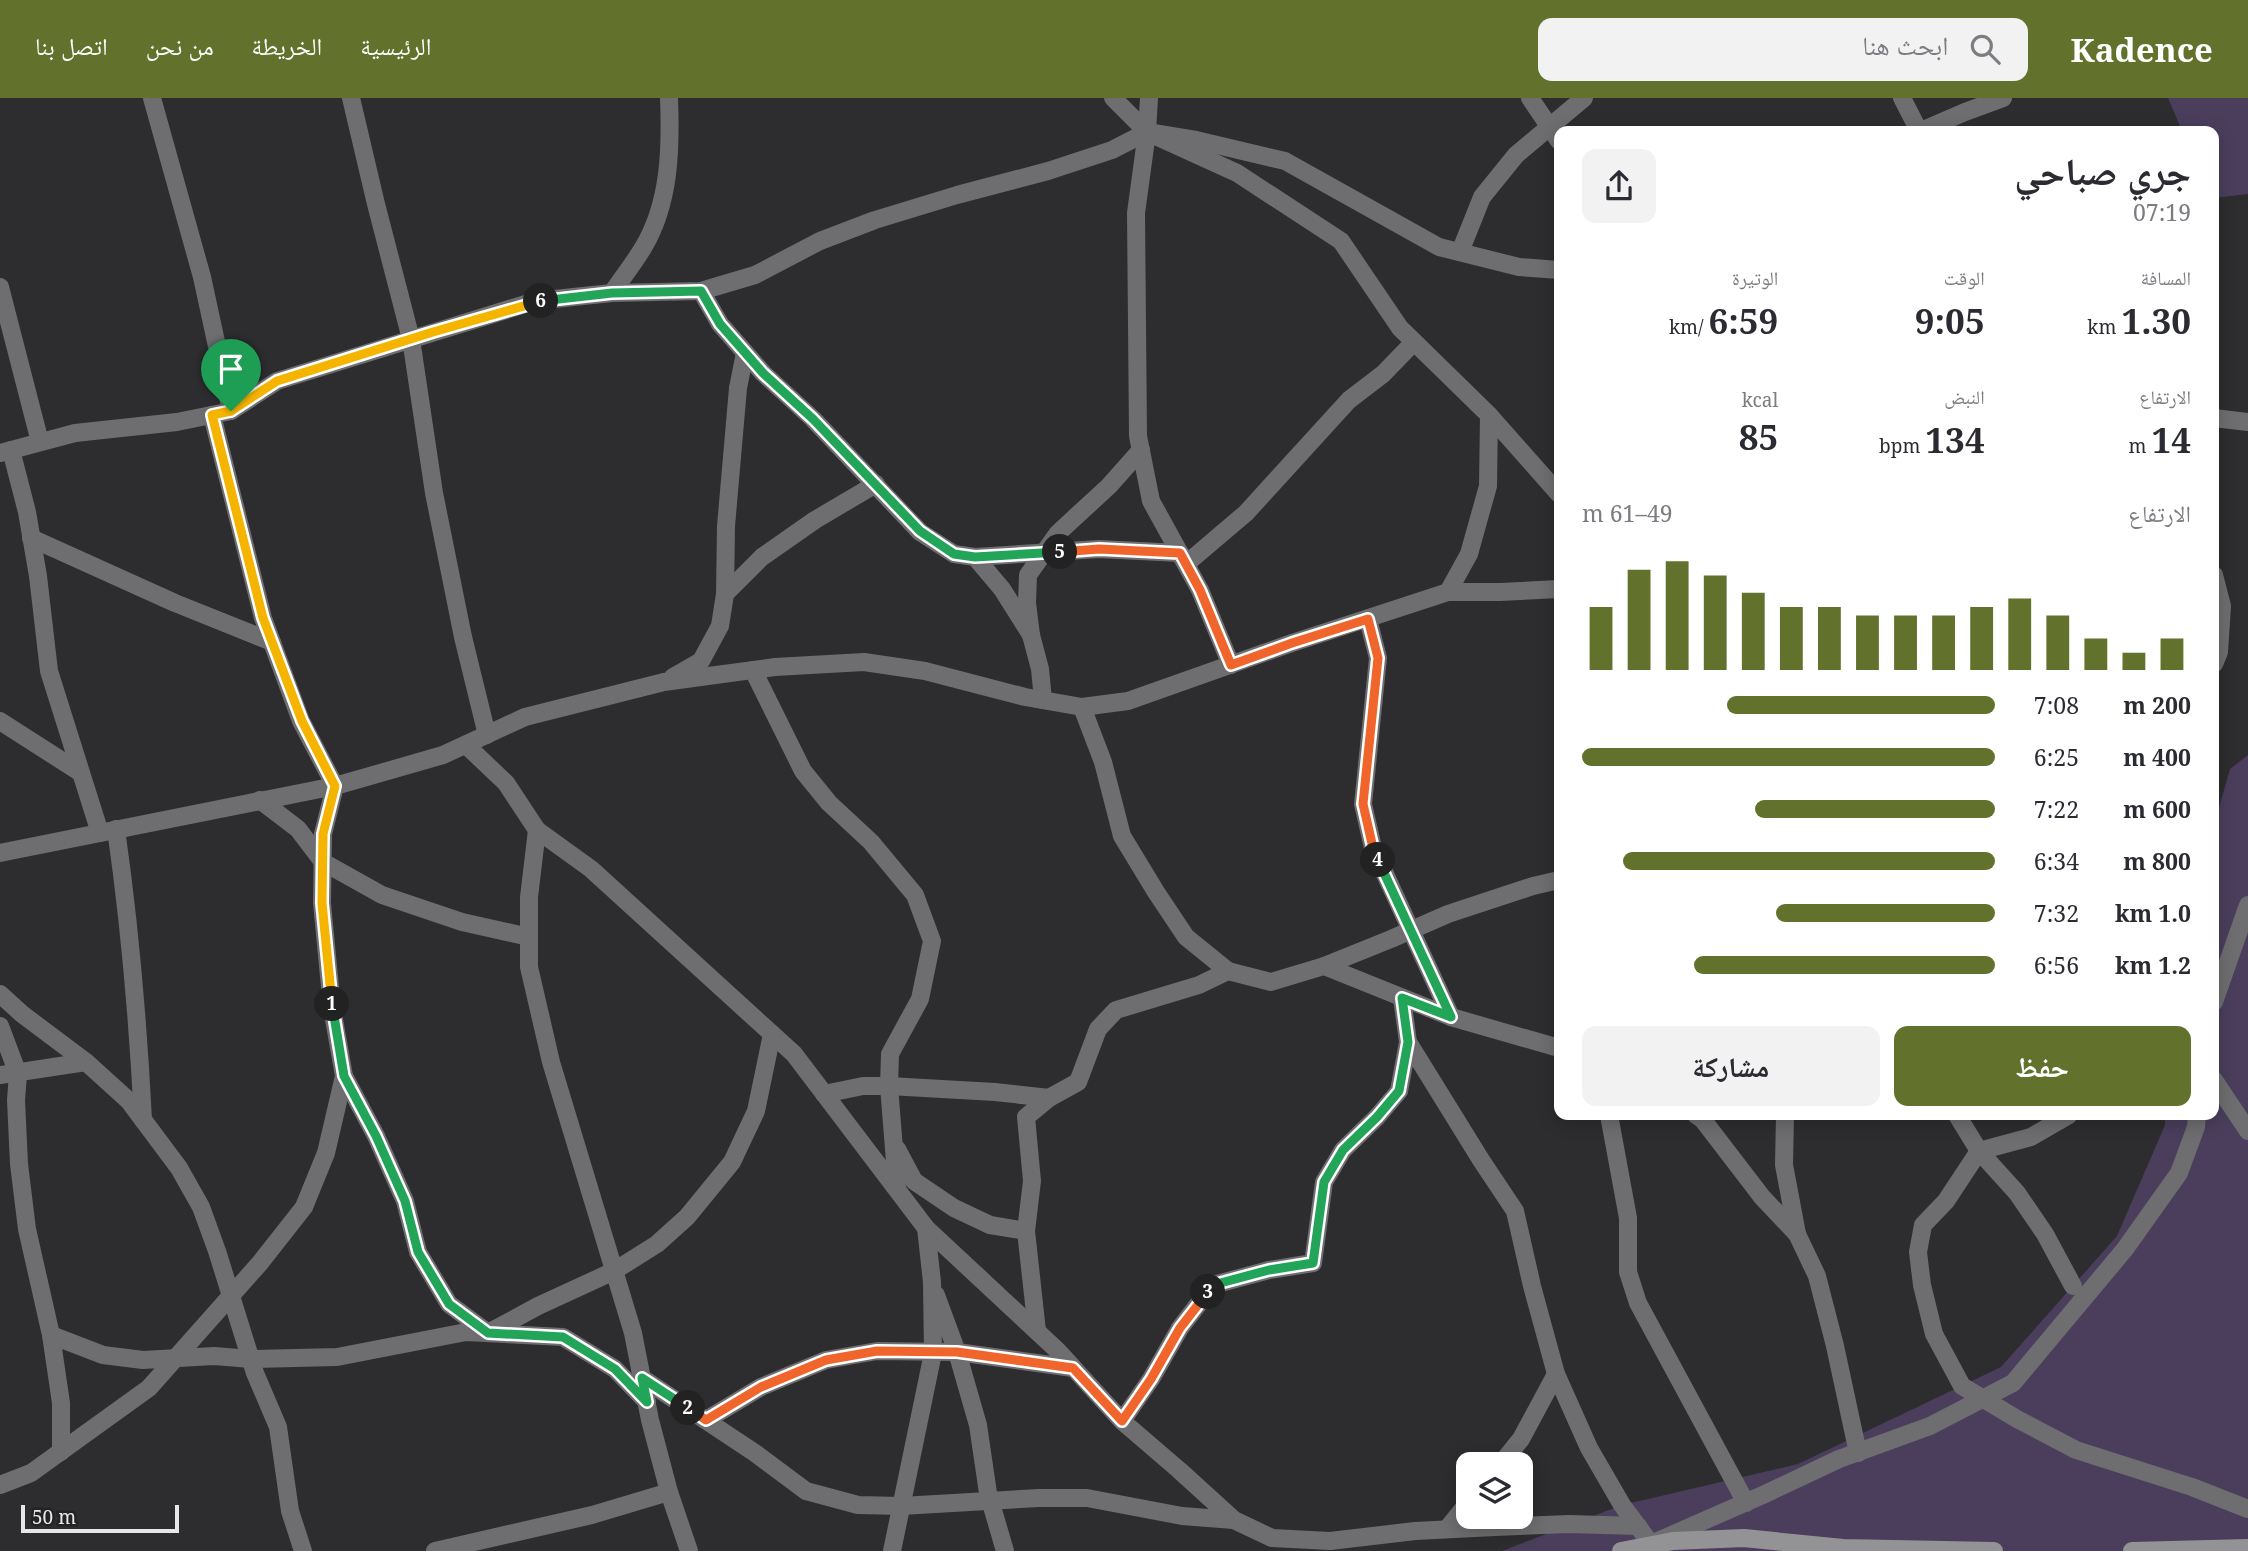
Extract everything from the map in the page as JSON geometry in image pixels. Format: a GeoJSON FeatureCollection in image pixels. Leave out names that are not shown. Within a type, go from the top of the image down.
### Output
{"type":"FeatureCollection","features":[{"type":"Feature","properties":{"kind":"main road"},"geometry":{"type":"LineString","coordinates":[[1621,1551],[1673,1541],[1744,1538],[1843,1548],[1994,1551]]}},
{"type":"Feature","properties":{"kind":"main road"},"geometry":{"type":"LineString","coordinates":[[2132,1551],[2248,1548]]}},
{"type":"Feature","properties":{"kind":"street"},"geometry":{"type":"LineString","coordinates":[[152,98],[202,277],[231,411]]}},
{"type":"Feature","properties":{"kind":"street"},"geometry":{"type":"LineString","coordinates":[[351,98],[411,339],[434,493],[463,637],[487,735]]}},
{"type":"Feature","properties":{"kind":"street"},"geometry":{"type":"LineString","coordinates":[[612,293],[645,246],[665,195],[670,133],[668,98]]}},
{"type":"Feature","properties":{"kind":"street"},"geometry":{"type":"LineString","coordinates":[[1113,98],[1147,132],[1237,173],[1341,241],[1400,328],[1489,415],[1554,488]]}},
{"type":"Feature","properties":{"kind":"street"},"geometry":{"type":"LineString","coordinates":[[1149,98],[1136,213],[1138,436],[1151,501],[1200,590],[1231,665]]}},
{"type":"Feature","properties":{"kind":"street"},"geometry":{"type":"LineString","coordinates":[[1530,98],[1554,134]]}},
{"type":"Feature","properties":{"kind":"street"},"geometry":{"type":"LineString","coordinates":[[1562,126],[1584,98]]}},
{"type":"Feature","properties":{"kind":"street"},"geometry":{"type":"LineString","coordinates":[[1902,98],[1917,126]]}},
{"type":"Feature","properties":{"kind":"street"},"geometry":{"type":"LineString","coordinates":[[1932,126],[2003,98]]}},
{"type":"Feature","properties":{"kind":"street"},"geometry":{"type":"LineString","coordinates":[[143,1120],[130,926],[108,831],[81,774],[49,671],[31,538],[6,451],[75,433],[177,422],[231,411],[277,381],[535,302],[612,293],[701,291],[755,275],[820,241],[875,220],[1048,171],[1112,149],[1147,132],[1196,140],[1284,161],[1439,247],[1519,267],[1554,270]]}},
{"type":"Feature","properties":{"kind":"street"},"geometry":{"type":"LineString","coordinates":[[1460,253],[1482,198],[1516,155],[1554,136]]}},
{"type":"Feature","properties":{"kind":"street"},"geometry":{"type":"LineString","coordinates":[[0,287],[40,442]]}},
{"type":"Feature","properties":{"kind":"street"},"geometry":{"type":"LineString","coordinates":[[701,291],[720,324],[763,373],[813,419],[920,531],[954,554],[975,557],[1099,549],[1183,559],[1246,513],[1349,400],[1383,374],[1414,342]]}},
{"type":"Feature","properties":{"kind":"street"},"geometry":{"type":"LineString","coordinates":[[664,682],[701,662],[720,626],[725,594],[728,498],[738,388],[745,353]]}},
{"type":"Feature","properties":{"kind":"street"},"geometry":{"type":"LineString","coordinates":[[212,415],[263,618],[302,721],[335,786],[323,834],[322,903],[332,1008],[344,1076],[376,1136],[405,1201],[418,1252],[449,1304],[488,1333]]}},
{"type":"Feature","properties":{"kind":"street"},"geometry":{"type":"LineString","coordinates":[[1448,592],[1469,554],[1488,486],[1489,415]]}},
{"type":"Feature","properties":{"kind":"street"},"geometry":{"type":"LineString","coordinates":[[2219,419],[2248,422]]}},
{"type":"Feature","properties":{"kind":"street"},"geometry":{"type":"LineString","coordinates":[[1043,700],[1027,603],[1028,575],[1058,533],[1109,486],[1141,450]]}},
{"type":"Feature","properties":{"kind":"street"},"geometry":{"type":"LineString","coordinates":[[725,594],[762,557],[815,520],[876,484]]}},
{"type":"Feature","properties":{"kind":"street"},"geometry":{"type":"LineString","coordinates":[[31,538],[175,603],[272,642]]}},
{"type":"Feature","properties":{"kind":"street"},"geometry":{"type":"LineString","coordinates":[[975,557],[1002,589],[1031,635]]}},
{"type":"Feature","properties":{"kind":"street"},"geometry":{"type":"LineString","coordinates":[[0,853],[335,786],[443,755],[525,718],[664,682],[753,670],[864,662],[925,671],[1082,707],[1128,701],[1448,592],[1554,589]]}},
{"type":"Feature","properties":{"kind":"street"},"geometry":{"type":"LineString","coordinates":[[2219,594],[2222,606],[2219,652]]}},
{"type":"Feature","properties":{"kind":"street"},"geometry":{"type":"LineString","coordinates":[[1368,619],[1378,658],[1363,804],[1373,848],[1451,1017]]}},
{"type":"Feature","properties":{"kind":"street"},"geometry":{"type":"LineString","coordinates":[[753,670],[803,771],[829,803],[872,842],[915,895],[932,941],[920,999],[890,1054],[889,1086],[897,1189]]}},
{"type":"Feature","properties":{"kind":"street"},"geometry":{"type":"LineString","coordinates":[[1082,707],[1103,762],[1122,836],[1186,937],[1228,971],[1271,982],[1324,966],[1448,914],[1554,881]]}},
{"type":"Feature","properties":{"kind":"street"},"geometry":{"type":"LineString","coordinates":[[0,721],[81,774]]}},
{"type":"Feature","properties":{"kind":"street"},"geometry":{"type":"LineString","coordinates":[[466,745],[506,783],[537,830],[591,869],[794,1054],[926,1228],[1037,1331],[1122,1421],[1234,1520],[1272,1538],[1330,1541],[1447,1529],[1569,1524],[1638,1526]]}},
{"type":"Feature","properties":{"kind":"street"},"geometry":{"type":"LineString","coordinates":[[260,800],[298,829],[323,862],[382,895],[462,922],[529,937]]}},
{"type":"Feature","properties":{"kind":"street"},"geometry":{"type":"LineString","coordinates":[[537,830],[529,897],[529,967],[551,1062],[634,1333],[647,1402],[669,1492],[689,1551]]}},
{"type":"Feature","properties":{"kind":"street"},"geometry":{"type":"LineString","coordinates":[[2219,988],[2248,905]]}},
{"type":"Feature","properties":{"kind":"street"},"geometry":{"type":"LineString","coordinates":[[1324,966],[1451,1017],[1554,1047]]}},
{"type":"Feature","properties":{"kind":"street"},"geometry":{"type":"LineString","coordinates":[[1037,1331],[1026,1231],[1032,1181],[1026,1117],[1049,1098],[1078,1082],[1098,1029],[1116,1010],[1199,985],[1228,971]]}},
{"type":"Feature","properties":{"kind":"street"},"geometry":{"type":"LineString","coordinates":[[0,994],[86,1062],[130,1101],[178,1168],[201,1207],[251,1359],[278,1427],[290,1511],[303,1551]]}},
{"type":"Feature","properties":{"kind":"street"},"geometry":{"type":"LineString","coordinates":[[1122,1421],[1151,1379],[1180,1328],[1213,1285],[1269,1270],[1313,1263],[1324,1182],[1343,1150],[1399,1091],[1408,1042],[1402,998]]}},
{"type":"Feature","properties":{"kind":"street"},"geometry":{"type":"LineString","coordinates":[[0,1026],[16,1100],[19,1164],[27,1229],[51,1335],[61,1403],[61,1452]]}},
{"type":"Feature","properties":{"kind":"street"},"geometry":{"type":"LineString","coordinates":[[488,1333],[538,1306],[614,1271],[657,1244],[687,1217],[732,1162],[756,1111],[772,1034]]}},
{"type":"Feature","properties":{"kind":"street"},"geometry":{"type":"LineString","coordinates":[[1408,1042],[1515,1211],[1556,1374],[1588,1448],[1622,1504],[1651,1544],[1858,1453],[1930,1426],[2013,1383],[2125,1249],[2179,1173],[2197,1120]]}},
{"type":"Feature","properties":{"kind":"street"},"geometry":{"type":"LineString","coordinates":[[9,1074],[86,1062]]}},
{"type":"Feature","properties":{"kind":"street"},"geometry":{"type":"LineString","coordinates":[[0,1485],[31,1473],[149,1388],[231,1296],[304,1207],[326,1153],[344,1076]]}},
{"type":"Feature","properties":{"kind":"street"},"geometry":{"type":"LineString","coordinates":[[824,1094],[863,1086],[889,1086],[1049,1098]]}},
{"type":"Feature","properties":{"kind":"street"},"geometry":{"type":"LineString","coordinates":[[2219,1087],[2248,1130]]}},
{"type":"Feature","properties":{"kind":"street"},"geometry":{"type":"LineString","coordinates":[[1610,1120],[1628,1218],[1628,1272],[1638,1303],[1746,1503]]}},
{"type":"Feature","properties":{"kind":"street"},"geometry":{"type":"LineString","coordinates":[[1703,1120],[1762,1197],[1797,1234]]}},
{"type":"Feature","properties":{"kind":"street"},"geometry":{"type":"LineString","coordinates":[[1785,1120],[1784,1165],[1797,1234],[1817,1276],[1858,1453]]}},
{"type":"Feature","properties":{"kind":"street"},"geometry":{"type":"LineString","coordinates":[[1960,1120],[1979,1151],[2017,1193],[2045,1234],[2073,1286]]}},
{"type":"Feature","properties":{"kind":"street"},"geometry":{"type":"LineString","coordinates":[[2060,1120],[2031,1137],[1979,1151],[1946,1201],[1923,1225],[1918,1252],[1922,1285],[1934,1334],[1962,1386],[1982,1399],[2076,1450],[2248,1508]]}},
{"type":"Feature","properties":{"kind":"street"},"geometry":{"type":"LineString","coordinates":[[892,1140],[914,1181],[954,1208],[990,1226],[1026,1231]]}},
{"type":"Feature","properties":{"kind":"street"},"geometry":{"type":"LineString","coordinates":[[892,1551],[933,1353],[932,1282],[926,1228]]}},
{"type":"Feature","properties":{"kind":"street"},"geometry":{"type":"LineString","coordinates":[[932,1282],[957,1352],[978,1425],[991,1502],[1005,1551]]}},
{"type":"Feature","properties":{"kind":"street"},"geometry":{"type":"LineString","coordinates":[[51,1335],[103,1355],[143,1360],[214,1356],[251,1359],[337,1357],[466,1332],[563,1337],[615,1369],[647,1402]]}},
{"type":"Feature","properties":{"kind":"street"},"geometry":{"type":"LineString","coordinates":[[706,1420],[761,1387],[826,1360],[877,1351],[957,1352],[1073,1368]]}},
{"type":"Feature","properties":{"kind":"street"},"geometry":{"type":"LineString","coordinates":[[1510,1452],[1521,1439],[1556,1374]]}},
{"type":"Feature","properties":{"kind":"street"},"geometry":{"type":"LineString","coordinates":[[642,1378],[807,1491],[858,1504],[901,1506],[1087,1498],[1182,1516],[1234,1520]]}},
{"type":"Feature","properties":{"kind":"street"},"geometry":{"type":"LineString","coordinates":[[435,1551],[592,1515],[669,1492]]}},
{"type":"Feature","properties":{"kind":"street"},"geometry":{"type":"LineString","coordinates":[[1447,1529],[1456,1518]]}},
{"type":"Feature","properties":{"kind":"shaded area"},"geometry":{"type":"Polygon","coordinates":[[[2168,98],[2248,98],[2248,194],[2219,197],[2219,126],[2180,126],[2168,98]]]}},
{"type":"Feature","properties":{"kind":"shaded area"},"geometry":{"type":"Polygon","coordinates":[[[2248,755],[2248,1551],[1502,1551],[1622,1505],[1798,1464],[2001,1367],[2117,1236],[2165,1120],[2219,1120],[2219,808],[2230,769],[2248,755]]]}},
{"type":"Feature","properties":{"kind":"route"},"geometry":{"type":"LineString","coordinates":[[701,291],[720,324],[763,373],[813,419],[920,531],[954,554],[975,557],[1099,549],[1180,553],[1200,590],[1231,665],[1368,619],[1378,658],[1363,804],[1373,848],[1451,1017],[1402,998],[1408,1042],[1399,1091],[1343,1150],[1324,1182],[1313,1263],[1269,1270],[1213,1285],[1180,1328],[1151,1379],[1122,1421],[1073,1368],[957,1352],[877,1351],[826,1360],[761,1387],[706,1420],[642,1378],[647,1402],[615,1369],[563,1337],[488,1333],[449,1304],[418,1252],[405,1201],[376,1136],[344,1076],[332,1008],[322,903],[323,834],[335,786],[302,721],[263,618],[212,415],[231,411],[277,381],[535,302],[612,293],[701,291]]}}]}
